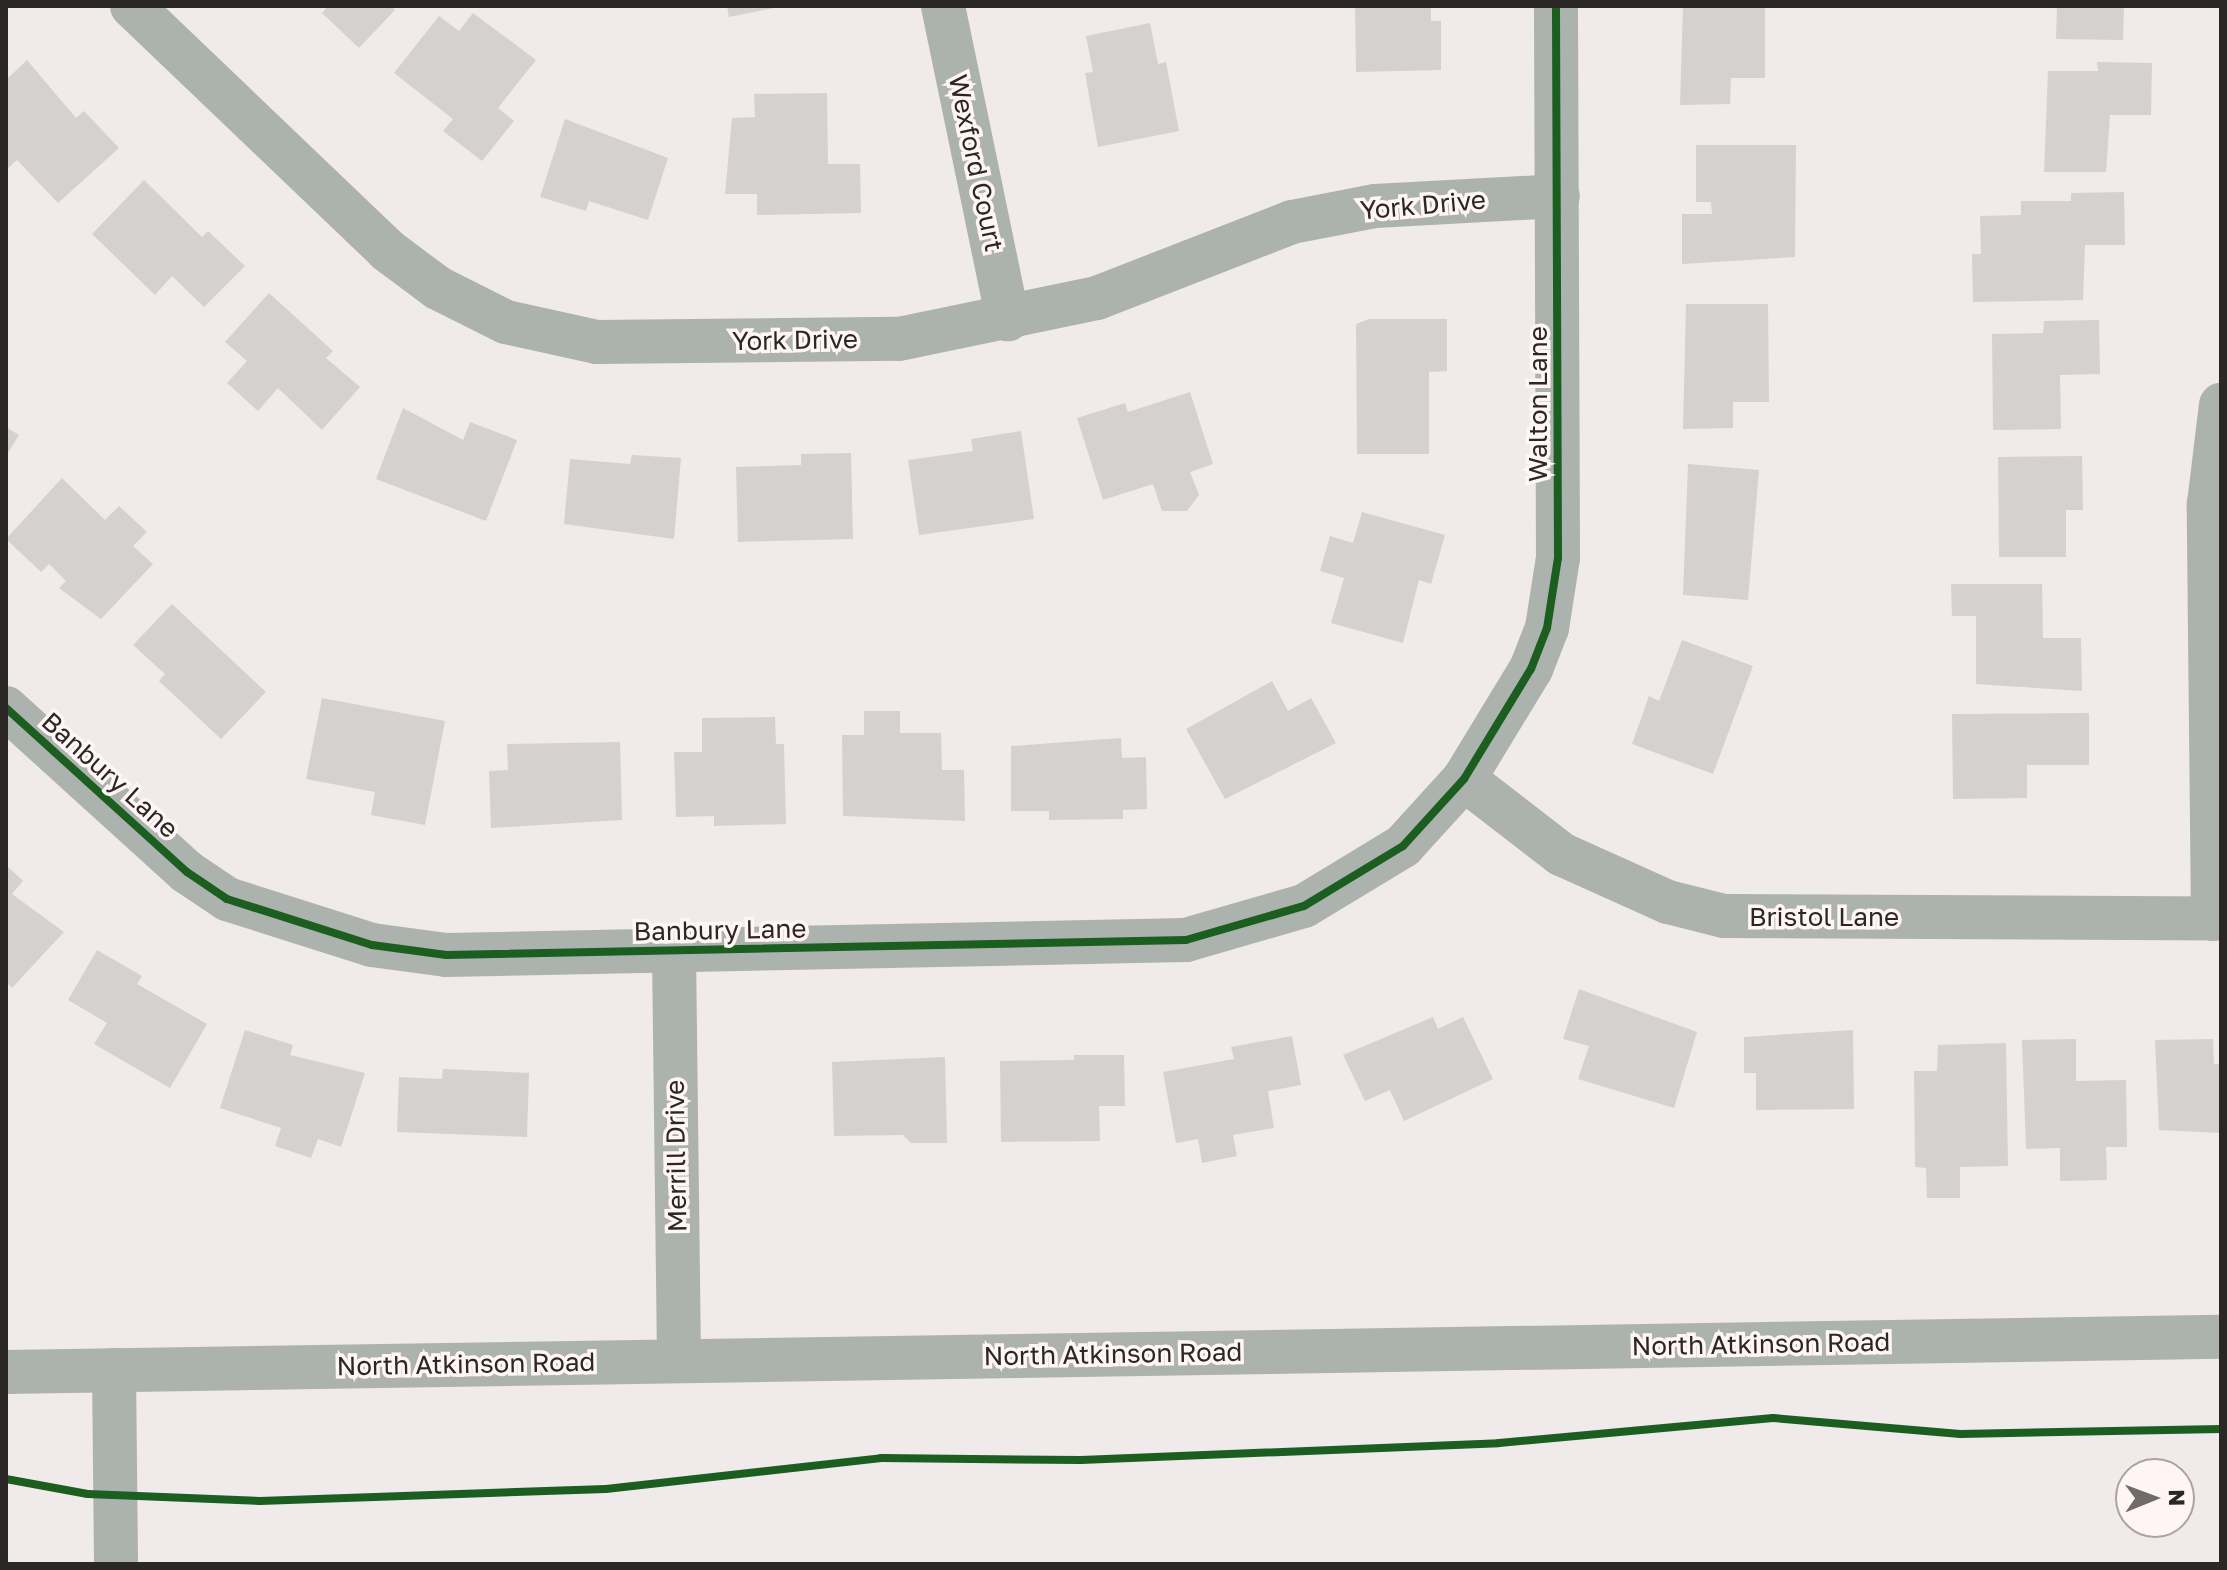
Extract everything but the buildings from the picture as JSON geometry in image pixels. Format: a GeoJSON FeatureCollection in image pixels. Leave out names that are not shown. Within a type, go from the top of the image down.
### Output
{"type":"FeatureCollection","features":[{"type":"Feature","properties":{"kind":"main road","name":"North Atkinson Road"},"geometry":{"type":"LineString","coordinates":[[6,1372],[2221,1337]]}},
{"type":"Feature","properties":{"kind":"street","name":"York Drive"},"geometry":{"type":"LineString","coordinates":[[132,6],[387,250],[438,288],[506,322],[597,342],[899,339],[1008,319],[1097,298],[1292,222],[1375,206],[1558,196]]}},
{"type":"Feature","properties":{"kind":"street","name":"Wexford Court"},"geometry":{"type":"LineString","coordinates":[[943,6],[1008,319]]}},
{"type":"Feature","properties":{"kind":"street","name":"Walton Lane"},"geometry":{"type":"LineString","coordinates":[[1464,779],[1531,669],[1547,628],[1558,558],[1556,6]]}},
{"type":"Feature","properties":{"kind":"street"},"geometry":{"type":"LineString","coordinates":[[2217,919],[2209,504],[2221,405]]}},
{"type":"Feature","properties":{"kind":"street","name":"Banbury Lane"},"geometry":{"type":"LineString","coordinates":[[6,708],[187,872],[227,899],[288,922],[372,945],[446,955],[1186,940],[1304,906],[1403,846],[1464,779]]}},
{"type":"Feature","properties":{"kind":"street","name":"Bristol Lane"},"geometry":{"type":"LineString","coordinates":[[1464,779],[1561,854],[1668,902],[1724,916],[2217,919]]}},
{"type":"Feature","properties":{"kind":"street","name":"Merrill Drive"},"geometry":{"type":"LineString","coordinates":[[674,951],[679,1361]]}},
{"type":"Feature","properties":{"kind":"street"},"geometry":{"type":"LineString","coordinates":[[114,1370],[116,1564]]}},
{"type":"Feature","properties":{"kind":"cycle path"},"geometry":{"type":"LineString","coordinates":[[6,708],[187,872],[227,899],[372,945],[446,955],[1186,940],[1304,906],[1403,846],[1464,779],[1531,669],[1547,628],[1558,558],[1556,6]]}},
{"type":"Feature","properties":{"kind":"cycle path"},"geometry":{"type":"LineString","coordinates":[[6,1479],[88,1494],[260,1501],[606,1489],[881,1458],[1081,1460],[1499,1443],[1773,1418],[1960,1434],[2221,1429]]}}]}
